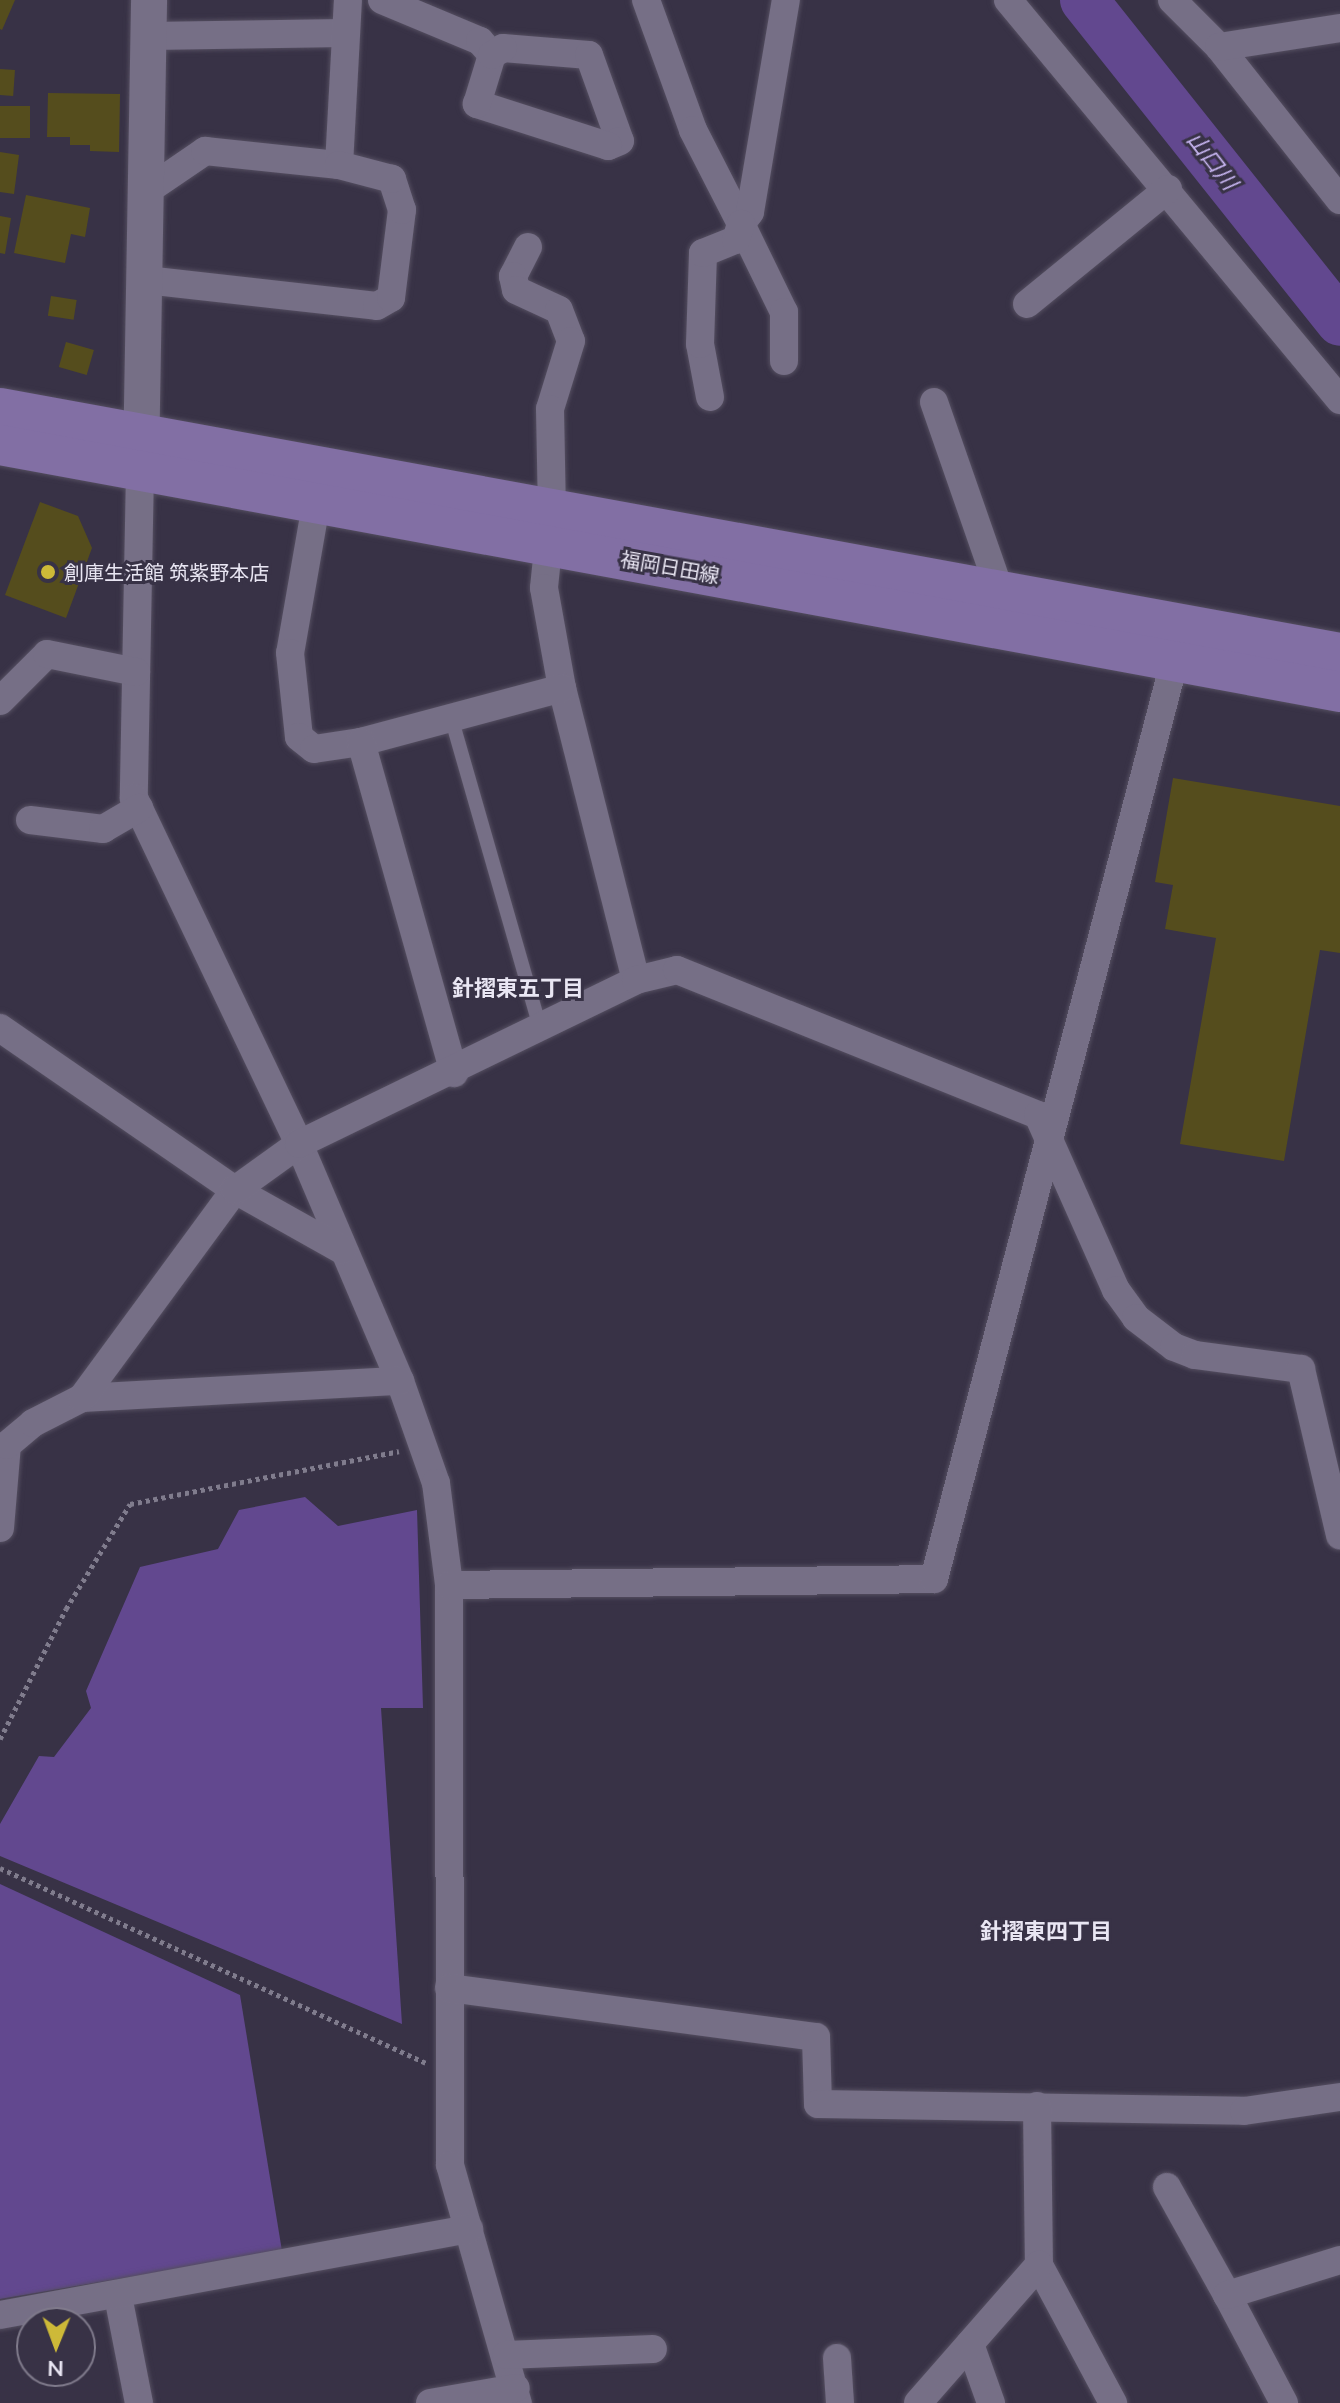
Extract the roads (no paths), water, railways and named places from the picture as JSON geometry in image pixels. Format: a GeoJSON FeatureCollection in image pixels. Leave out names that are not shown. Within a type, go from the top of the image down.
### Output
{"type":"FeatureCollection","features":[{"type":"Feature","properties":{"kind":"main road","name":"福岡日田線"},"geometry":{"type":"LineString","coordinates":[[0,408],[141,453],[317,499],[550,527]]}},
{"type":"Feature","properties":{"kind":"main road","name":"福岡日田線"},"geometry":{"type":"LineString","coordinates":[[0,445],[141,453],[1179,642],[1340,653]]}},
{"type":"Feature","properties":{"kind":"main road","name":"福岡日田線"},"geometry":{"type":"LineString","coordinates":[[1179,642],[1340,692]]}},
{"type":"Feature","properties":{"kind":"street"},"geometry":{"type":"LineString","coordinates":[[149,0],[134,798],[299,1144],[400,1381],[436,1483],[449,1585],[447,2073],[450,2165],[517,2396],[430,2403]]}},
{"type":"Feature","properties":{"kind":"street"},"geometry":{"type":"LineString","coordinates":[[339,165],[348,0]]}},
{"type":"Feature","properties":{"kind":"street"},"geometry":{"type":"LineString","coordinates":[[382,0],[480,41],[492,55]]}},
{"type":"Feature","properties":{"kind":"street"},"geometry":{"type":"LineString","coordinates":[[646,0],[693,130],[784,312],[784,361]]}},
{"type":"Feature","properties":{"kind":"street"},"geometry":{"type":"LineString","coordinates":[[710,397],[700,344],[703,253],[736,240],[741,224],[750,212],[786,0]]}},
{"type":"Feature","properties":{"kind":"street"},"geometry":{"type":"LineString","coordinates":[[1008,0],[1168,189],[1340,400]]}},
{"type":"Feature","properties":{"kind":"street"},"geometry":{"type":"LineString","coordinates":[[1172,0],[1219,47],[1340,200]]}},
{"type":"Feature","properties":{"kind":"street"},"geometry":{"type":"LineString","coordinates":[[1219,47],[1340,28]]}},
{"type":"Feature","properties":{"kind":"street"},"geometry":{"type":"LineString","coordinates":[[148,36],[346,33]]}},
{"type":"Feature","properties":{"kind":"street"},"geometry":{"type":"LineString","coordinates":[[503,48],[589,55],[620,141],[608,146],[477,104],[492,55],[503,48]]}},
{"type":"Feature","properties":{"kind":"street"},"geometry":{"type":"LineString","coordinates":[[145,192],[205,151],[339,165],[392,179],[402,210],[391,298],[377,306],[146,280]]}},
{"type":"Feature","properties":{"kind":"street"},"geometry":{"type":"LineString","coordinates":[[1027,304],[1168,189]]}},
{"type":"Feature","properties":{"kind":"street"},"geometry":{"type":"LineString","coordinates":[[528,247],[513,276],[516,290],[559,310],[571,341],[550,409],[550,527],[544,588],[562,688],[636,980]]}},
{"type":"Feature","properties":{"kind":"street"},"geometry":{"type":"LineString","coordinates":[[934,402],[997,609]]}},
{"type":"Feature","properties":{"kind":"street"},"geometry":{"type":"LineString","coordinates":[[317,499],[290,653],[299,737],[314,749],[361,742],[562,688]]}},
{"type":"Feature","properties":{"kind":"street"},"geometry":{"type":"LineString","coordinates":[[449,1585],[934,1579],[1179,642]]}},
{"type":"Feature","properties":{"kind":"street"},"geometry":{"type":"LineString","coordinates":[[0,701],[47,654],[136,672]]}},
{"type":"Feature","properties":{"kind":"street"},"geometry":{"type":"LineString","coordinates":[[361,742],[454,1073]]}},
{"type":"Feature","properties":{"kind":"street"},"geometry":{"type":"LineString","coordinates":[[30,820],[103,829],[139,808]]}},
{"type":"Feature","properties":{"kind":"street"},"geometry":{"type":"LineString","coordinates":[[82,1398],[235,1190],[299,1144],[454,1073],[636,980],[677,970],[1038,1115],[1116,1290],[1144,1326],[1195,1355],[1301,1369],[1340,1535]]}},
{"type":"Feature","properties":{"kind":"street"},"geometry":{"type":"LineString","coordinates":[[0,1028],[235,1190],[342,1250]]}},
{"type":"Feature","properties":{"kind":"street"},"geometry":{"type":"LineString","coordinates":[[0,1528],[7,1445],[33,1423],[82,1398],[400,1381]]}},
{"type":"Feature","properties":{"kind":"street"},"geometry":{"type":"LineString","coordinates":[[449,1988],[816,2037],[818,2104],[1244,2111],[1340,2097]]}},
{"type":"Feature","properties":{"kind":"street"},"geometry":{"type":"LineString","coordinates":[[1037,2106],[1039,2265],[1113,2403]]}},
{"type":"Feature","properties":{"kind":"street"},"geometry":{"type":"LineString","coordinates":[[1167,2187],[1284,2403]]}},
{"type":"Feature","properties":{"kind":"street"},"geometry":{"type":"LineString","coordinates":[[0,2315],[118,2296],[469,2229]]}},
{"type":"Feature","properties":{"kind":"street"},"geometry":{"type":"LineString","coordinates":[[1227,2295],[1340,2260]]}},
{"type":"Feature","properties":{"kind":"street"},"geometry":{"type":"LineString","coordinates":[[918,2403],[1039,2265]]}},
{"type":"Feature","properties":{"kind":"street"},"geometry":{"type":"LineString","coordinates":[[118,2296],[139,2403]]}},
{"type":"Feature","properties":{"kind":"street"},"geometry":{"type":"LineString","coordinates":[[970,2344],[991,2403]]}},
{"type":"Feature","properties":{"kind":"street"},"geometry":{"type":"LineString","coordinates":[[506,2355],[653,2349]]}},
{"type":"Feature","properties":{"kind":"street"},"geometry":{"type":"LineString","coordinates":[[837,2358],[840,2403]]}},
{"type":"Feature","properties":{"kind":"lane"},"geometry":{"type":"LineString","coordinates":[[451,717],[540,1028]]}},
{"type":"Feature","properties":{"kind":"waterway","name":"山口川"},"geometry":{"type":"LineString","coordinates":[[1084,0],[1340,322]]}},
{"type":"Feature","properties":{"kind":"place","name":"創庫生活館 筑紫野本店"},"geometry":{"type":"Point","coordinates":[48,572]}},
{"type":"Feature","properties":{"kind":"district","name":"針摺東五丁目"},"geometry":{"type":"Point","coordinates":[518,989]}},
{"type":"Feature","properties":{"kind":"district","name":"針摺東四丁目"},"geometry":{"type":"Point","coordinates":[1046,1932]}}]}
